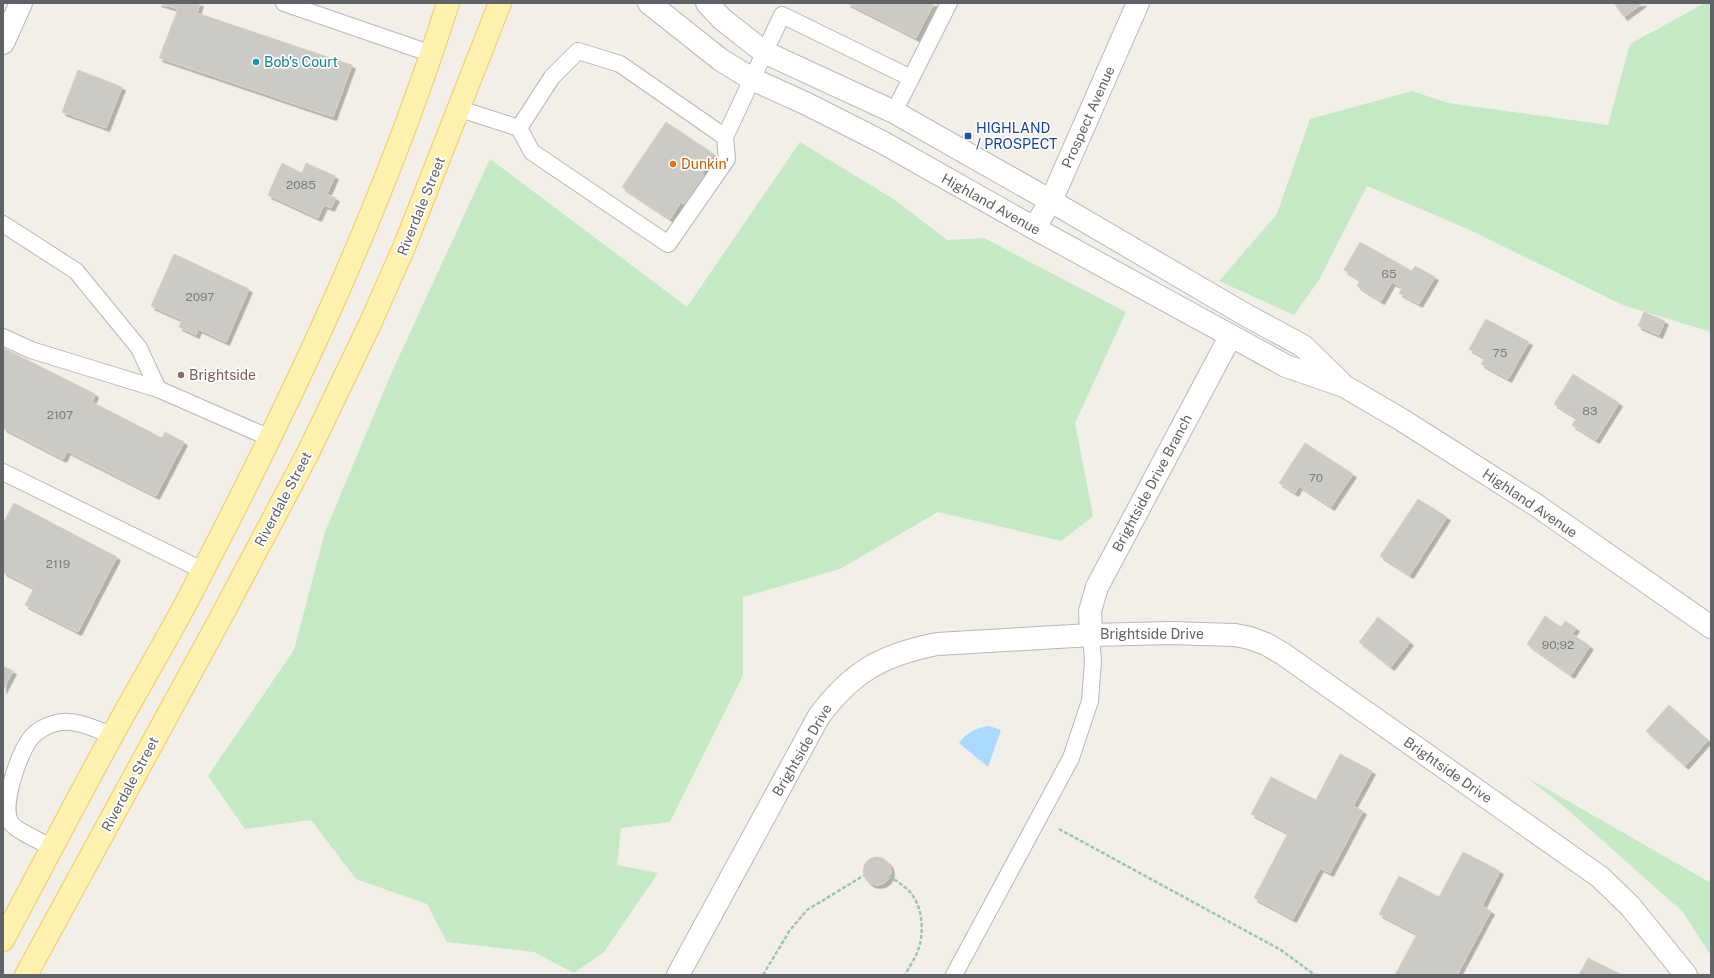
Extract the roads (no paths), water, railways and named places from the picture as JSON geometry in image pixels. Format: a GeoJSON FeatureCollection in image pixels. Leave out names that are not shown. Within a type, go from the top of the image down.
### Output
{"type":"FeatureCollection","features":[{"type":"Feature","properties":{"kind":"main road"},"geometry":{"type":"LineString","coordinates":[[3,43],[21,3]]}},
{"type":"Feature","properties":{"kind":"main road"},"geometry":{"type":"LineString","coordinates":[[3,940],[202,570],[270,438],[366,228],[389,172],[432,54],[448,3]]}},
{"type":"Feature","properties":{"kind":"main road","name":"Riverdale Street"},"geometry":{"type":"LineString","coordinates":[[26,975],[216,626],[307,455],[370,324],[405,245],[460,109],[500,3]]}},
{"type":"Feature","properties":{"kind":"main road","name":"Highland Avenue"},"geometry":{"type":"LineString","coordinates":[[649,3],[721,60],[752,79],[807,104],[882,142],[1230,337],[1286,366],[1344,386],[1402,420],[1536,505],[1711,627]]}},
{"type":"Feature","properties":{"kind":"main road","name":"Highland Avenue"},"geometry":{"type":"LineString","coordinates":[[707,3],[722,19],[764,52],[894,112],[1051,201],[1244,314],[1303,346],[1344,386]]}},
{"type":"Feature","properties":{"kind":"main road","name":"Prospect Avenue"},"geometry":{"type":"LineString","coordinates":[[1034,228],[1051,201],[1138,3]]}},
{"type":"Feature","properties":{"kind":"main road","name":"Brightside Drive Branch"},"geometry":{"type":"LineString","coordinates":[[1091,634],[1090,611],[1097,587],[1230,337]]}},
{"type":"Feature","properties":{"kind":"main road","name":"Brightside Drive"},"geometry":{"type":"LineString","coordinates":[[678,975],[819,716],[845,685],[873,665],[894,655],[931,645],[1091,634],[1170,633],[1235,635],[1250,638],[1266,644],[1290,659],[1600,877],[1630,906],[1686,975]]}},
{"type":"Feature","properties":{"kind":"lane"},"geometry":{"type":"LineString","coordinates":[[284,3],[432,54]]}},
{"type":"Feature","properties":{"kind":"lane"},"geometry":{"type":"LineString","coordinates":[[894,112],[948,3]]}},
{"type":"Feature","properties":{"kind":"lane"},"geometry":{"type":"LineString","coordinates":[[460,109],[519,128],[532,152],[668,244],[727,159],[725,137],[782,14],[911,78]]}},
{"type":"Feature","properties":{"kind":"lane"},"geometry":{"type":"LineString","coordinates":[[519,128],[552,77],[578,51],[620,64],[725,137]]}},
{"type":"Feature","properties":{"kind":"lane"},"geometry":{"type":"LineString","coordinates":[[3,224],[76,271],[139,348],[158,389]]}},
{"type":"Feature","properties":{"kind":"lane"},"geometry":{"type":"LineString","coordinates":[[3,337],[52,356],[158,389],[270,438]]}},
{"type":"Feature","properties":{"kind":"lane"},"geometry":{"type":"LineString","coordinates":[[3,472],[202,570]]}},
{"type":"Feature","properties":{"kind":"lane"},"geometry":{"type":"LineString","coordinates":[[954,975],[1071,758],[1086,717],[1092,687],[1091,634]]}},
{"type":"Feature","properties":{"kind":"lane"},"geometry":{"type":"LineString","coordinates":[[53,848],[16,828],[11,824],[6,816],[13,779],[20,756],[30,739],[37,732],[56,723],[68,722],[82,724],[112,735]]}},
{"type":"Feature","properties":{"kind":"water"},"geometry":{"type":"Polygon","coordinates":[[[989,726],[1001,730],[988,767],[959,743],[972,731],[989,726]]]}},
{"type":"Feature","properties":{"kind":"place","name":"Bob's Court"},"geometry":{"type":"Point","coordinates":[256,62]}},
{"type":"Feature","properties":{"kind":"place","name":"HIGHLAND / PROSPECT"},"geometry":{"type":"Point","coordinates":[968,136]}},
{"type":"Feature","properties":{"kind":"place","name":"Dunkin'"},"geometry":{"type":"Point","coordinates":[673,164]}},
{"type":"Feature","properties":{"kind":"place","name":"Brightside"},"geometry":{"type":"Point","coordinates":[181,375]}}]}
